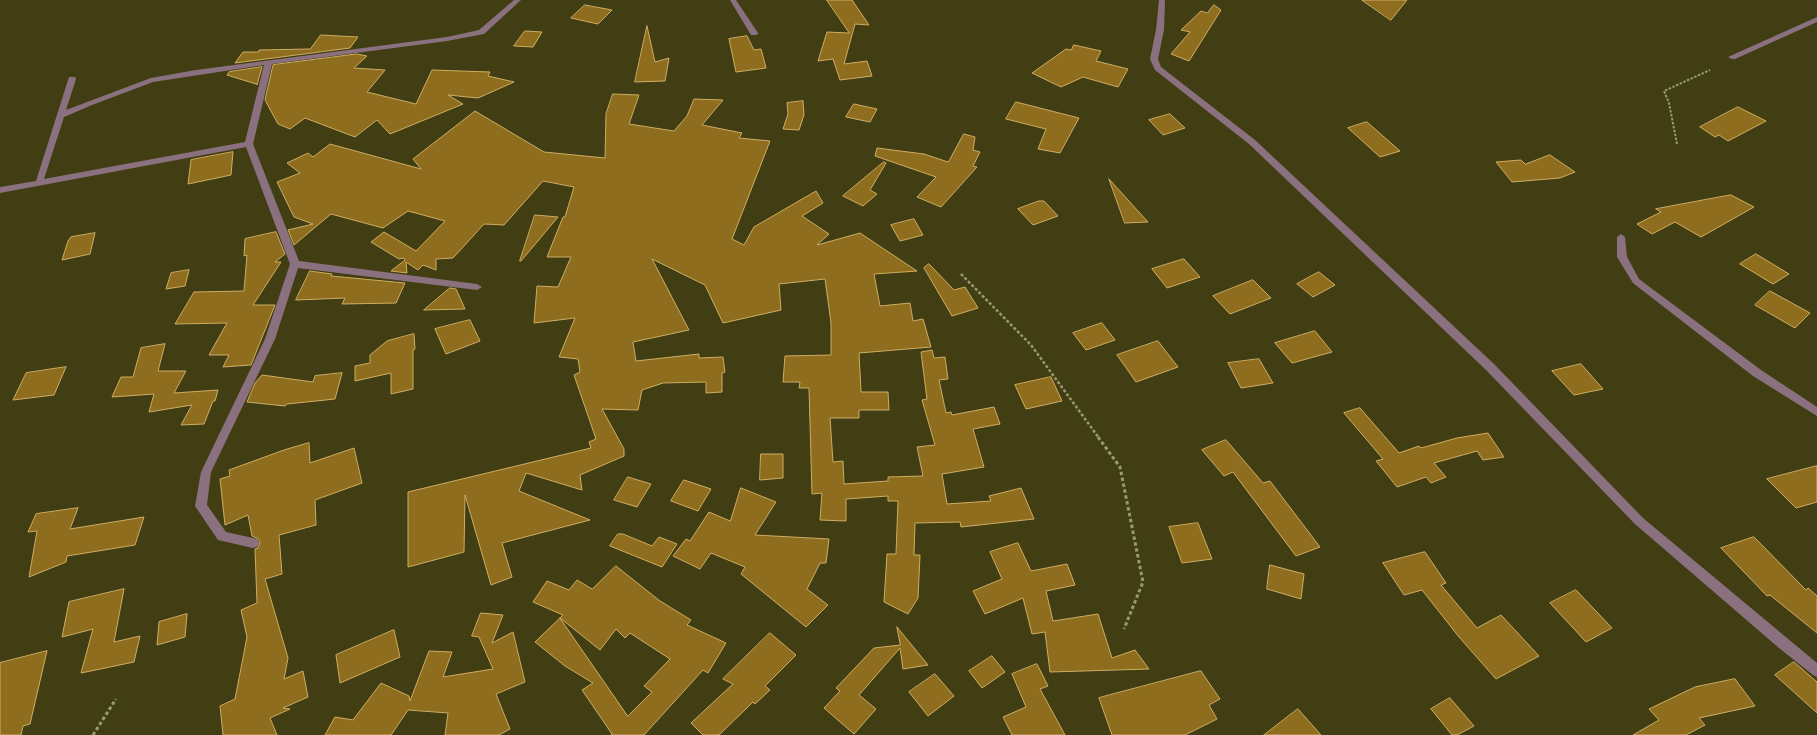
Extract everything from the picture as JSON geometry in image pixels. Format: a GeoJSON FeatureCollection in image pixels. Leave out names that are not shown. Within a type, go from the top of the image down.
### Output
{"type":"FeatureCollection","features":[{"type":"Feature","properties":{"kind":"street"},"geometry":{"type":"LineString","coordinates":[[60,116],[88,103],[151,80],[196,72],[268,64],[447,39],[481,32],[518,0]]}},
{"type":"Feature","properties":{"kind":"street"},"geometry":{"type":"LineString","coordinates":[[733,0],[754,33]]}},
{"type":"Feature","properties":{"kind":"street"},"geometry":{"type":"LineString","coordinates":[[1162,0],[1160,30],[1154,59],[1158,68],[1252,142],[1365,248],[1490,367],[1639,521],[1783,644],[1817,671]]}},
{"type":"Feature","properties":{"kind":"street"},"geometry":{"type":"LineString","coordinates":[[1732,57],[1817,19]]}},
{"type":"Feature","properties":{"kind":"street"},"geometry":{"type":"LineString","coordinates":[[253,543],[222,536],[201,506],[206,472],[270,339],[296,264],[249,144],[268,64]]}},
{"type":"Feature","properties":{"kind":"street"},"geometry":{"type":"LineString","coordinates":[[39,182],[72,79]]}},
{"type":"Feature","properties":{"kind":"street"},"geometry":{"type":"LineString","coordinates":[[0,190],[249,144]]}},
{"type":"Feature","properties":{"kind":"street"},"geometry":{"type":"LineString","coordinates":[[1621,237],[1622,257],[1636,281],[1757,373],[1817,412]]}},
{"type":"Feature","properties":{"kind":"street"},"geometry":{"type":"LineString","coordinates":[[296,264],[477,287]]}},
{"type":"Feature","properties":{"kind":"path"},"geometry":{"type":"LineString","coordinates":[[1677,144],[1669,103],[1664,92],[1710,70]]}},
{"type":"Feature","properties":{"kind":"path"},"geometry":{"type":"LineString","coordinates":[[961,274],[1031,344],[1120,467],[1143,582],[1124,629]]}},
{"type":"Feature","properties":{"kind":"path"},"geometry":{"type":"LineString","coordinates":[[93,735],[116,699]]}},
{"type":"Feature","properties":{"kind":"building"},"geometry":{"type":"Polygon","coordinates":[[[827,0],[852,0],[869,25],[855,24],[844,64],[867,61],[872,76],[840,80],[833,59],[818,61],[827,32],[849,33],[827,0]]]}},
{"type":"Feature","properties":{"kind":"building"},"geometry":{"type":"Polygon","coordinates":[[[1362,0],[1407,0],[1391,20],[1362,0]]]}},
{"type":"Feature","properties":{"kind":"building"},"geometry":{"type":"Polygon","coordinates":[[[585,5],[612,10],[598,24],[571,18],[585,5]]]}},
{"type":"Feature","properties":{"kind":"building"},"geometry":{"type":"Polygon","coordinates":[[[1214,5],[1221,10],[1189,61],[1171,54],[1190,32],[1181,30],[1201,11],[1207,13],[1214,5]]]}},
{"type":"Feature","properties":{"kind":"building"},"geometry":{"type":"Polygon","coordinates":[[[647,26],[655,62],[669,58],[665,81],[635,82],[647,26]]]}},
{"type":"Feature","properties":{"kind":"building"},"geometry":{"type":"Polygon","coordinates":[[[525,31],[542,32],[533,47],[514,46],[525,31]]]}},
{"type":"Feature","properties":{"kind":"building"},"geometry":{"type":"Polygon","coordinates":[[[321,35],[358,37],[350,48],[235,63],[243,52],[259,52],[259,50],[310,49],[321,35]]]}},
{"type":"Feature","properties":{"kind":"building"},"geometry":{"type":"Polygon","coordinates":[[[747,36],[754,50],[761,49],[766,68],[736,72],[729,39],[747,36]]]}},
{"type":"Feature","properties":{"kind":"building"},"geometry":{"type":"Polygon","coordinates":[[[1074,45],[1101,51],[1096,61],[1128,69],[1118,87],[1083,77],[1061,87],[1032,73],[1066,49],[1071,50],[1074,45]]]}},
{"type":"Feature","properties":{"kind":"building"},"geometry":{"type":"Polygon","coordinates":[[[357,54],[367,56],[354,68],[385,70],[367,92],[416,104],[432,70],[490,72],[488,76],[514,82],[478,98],[448,95],[463,104],[390,134],[377,120],[355,137],[305,118],[290,129],[278,124],[265,100],[273,65],[357,54]]]}},
{"type":"Feature","properties":{"kind":"building"},"geometry":{"type":"Polygon","coordinates":[[[262,67],[257,85],[227,75],[229,72],[262,67]]]}},
{"type":"Feature","properties":{"kind":"building"},"geometry":{"type":"Polygon","coordinates":[[[613,94],[639,95],[629,124],[674,131],[687,116],[694,99],[723,100],[702,125],[742,133],[739,138],[770,141],[732,239],[744,245],[754,227],[816,191],[823,203],[802,216],[829,234],[817,245],[860,233],[917,271],[874,274],[880,306],[910,303],[913,321],[923,319],[931,347],[859,353],[861,392],[888,392],[889,410],[859,410],[859,418],[830,418],[833,462],[843,461],[844,484],[888,481],[888,477],[923,476],[917,447],[935,445],[922,400],[927,399],[921,352],[932,350],[934,358],[945,357],[948,379],[939,380],[946,413],[951,412],[952,415],[994,407],[1000,424],[973,429],[984,467],[942,474],[947,504],[991,501],[989,496],[1021,488],[1034,519],[961,527],[960,522],[915,523],[914,555],[920,555],[918,598],[908,614],[884,602],[887,554],[896,554],[898,501],[888,501],[888,496],[846,499],[846,521],[820,520],[822,493],[812,494],[809,388],[799,388],[800,382],[783,382],[785,356],[831,355],[831,323],[825,279],[779,284],[781,310],[723,323],[705,285],[652,259],[689,330],[633,342],[636,361],[699,354],[699,358],[723,357],[725,372],[722,373],[722,392],[706,393],[706,382],[663,383],[642,390],[638,410],[602,409],[624,449],[624,456],[580,475],[582,490],[526,473],[519,491],[590,520],[502,543],[512,577],[491,585],[465,495],[464,552],[408,567],[408,492],[591,448],[589,442],[596,439],[574,375],[580,372],[578,359],[559,357],[575,318],[534,323],[537,286],[558,287],[571,257],[547,257],[563,217],[565,217],[574,187],[543,181],[504,225],[484,224],[453,258],[436,259],[436,270],[423,265],[418,270],[406,262],[407,273],[391,271],[405,260],[404,258],[399,259],[371,242],[384,232],[416,251],[445,221],[408,211],[383,228],[331,214],[294,245],[288,230],[313,224],[294,217],[277,182],[300,173],[287,163],[308,153],[313,157],[330,144],[421,169],[413,159],[475,111],[544,152],[605,158],[606,114],[613,94]]]}},
{"type":"Feature","properties":{"kind":"building"},"geometry":{"type":"Polygon","coordinates":[[[803,101],[804,115],[799,130],[783,129],[788,114],[787,103],[803,101]]]}},
{"type":"Feature","properties":{"kind":"building"},"geometry":{"type":"Polygon","coordinates":[[[1016,102],[1079,118],[1060,153],[1038,149],[1046,129],[1006,119],[1016,102]]]}},
{"type":"Feature","properties":{"kind":"building"},"geometry":{"type":"Polygon","coordinates":[[[854,104],[877,109],[870,122],[846,117],[854,104]]]}},
{"type":"Feature","properties":{"kind":"building"},"geometry":{"type":"Polygon","coordinates":[[[1738,107],[1766,121],[1728,141],[1719,135],[1715,137],[1700,127],[1738,107]]]}},
{"type":"Feature","properties":{"kind":"building"},"geometry":{"type":"Polygon","coordinates":[[[1170,114],[1185,128],[1163,135],[1149,120],[1170,114]]]}},
{"type":"Feature","properties":{"kind":"building"},"geometry":{"type":"Polygon","coordinates":[[[1367,122],[1400,151],[1380,157],[1348,128],[1367,122]]]}},
{"type":"Feature","properties":{"kind":"building"},"geometry":{"type":"Polygon","coordinates":[[[964,134],[975,137],[973,150],[980,152],[973,166],[977,167],[941,207],[917,197],[936,177],[875,156],[877,148],[924,154],[948,162],[964,134]]]}},
{"type":"Feature","properties":{"kind":"building"},"geometry":{"type":"Polygon","coordinates":[[[233,152],[231,175],[188,184],[191,160],[233,152]]]}},
{"type":"Feature","properties":{"kind":"building"},"geometry":{"type":"Polygon","coordinates":[[[1550,155],[1575,172],[1560,178],[1512,182],[1496,162],[1521,160],[1525,164],[1550,155]]]}},
{"type":"Feature","properties":{"kind":"building"},"geometry":{"type":"Polygon","coordinates":[[[884,162],[886,163],[870,190],[877,194],[863,206],[843,196],[884,162]]]}},
{"type":"Feature","properties":{"kind":"building"},"geometry":{"type":"Polygon","coordinates":[[[1109,179],[1148,222],[1125,223],[1109,179]]]}},
{"type":"Feature","properties":{"kind":"building"},"geometry":{"type":"Polygon","coordinates":[[[1731,195],[1754,207],[1701,237],[1675,222],[1652,234],[1637,224],[1661,212],[1656,209],[1731,195]]]}},
{"type":"Feature","properties":{"kind":"building"},"geometry":{"type":"Polygon","coordinates":[[[1039,201],[1044,201],[1058,216],[1033,225],[1018,209],[1039,201]]]}},
{"type":"Feature","properties":{"kind":"building"},"geometry":{"type":"Polygon","coordinates":[[[535,215],[558,217],[520,261],[535,215]]]}},
{"type":"Feature","properties":{"kind":"building"},"geometry":{"type":"Polygon","coordinates":[[[914,219],[923,235],[900,241],[891,225],[914,219]]]}},
{"type":"Feature","properties":{"kind":"building"},"geometry":{"type":"Polygon","coordinates":[[[276,232],[285,254],[275,262],[281,262],[253,305],[275,305],[251,365],[223,367],[229,355],[209,355],[227,323],[175,324],[194,292],[244,291],[247,255],[244,256],[245,239],[276,232]]]}},
{"type":"Feature","properties":{"kind":"building"},"geometry":{"type":"Polygon","coordinates":[[[95,233],[90,254],[62,260],[68,241],[71,237],[95,233]]]}},
{"type":"Feature","properties":{"kind":"building"},"geometry":{"type":"Polygon","coordinates":[[[1756,254],[1789,274],[1773,284],[1740,264],[1756,254]]]}},
{"type":"Feature","properties":{"kind":"building"},"geometry":{"type":"Polygon","coordinates":[[[1184,259],[1200,277],[1167,288],[1152,269],[1184,259]]]}},
{"type":"Feature","properties":{"kind":"building"},"geometry":{"type":"Polygon","coordinates":[[[929,264],[954,290],[965,287],[978,308],[952,316],[924,268],[929,264]]]}},
{"type":"Feature","properties":{"kind":"building"},"geometry":{"type":"Polygon","coordinates":[[[189,270],[185,286],[166,289],[171,273],[189,270]]]}},
{"type":"Feature","properties":{"kind":"building"},"geometry":{"type":"Polygon","coordinates":[[[310,271],[332,274],[331,276],[405,283],[396,303],[342,304],[345,298],[296,300],[310,271]]]}},
{"type":"Feature","properties":{"kind":"building"},"geometry":{"type":"Polygon","coordinates":[[[1319,272],[1335,285],[1313,297],[1297,284],[1319,272]]]}},
{"type":"Feature","properties":{"kind":"building"},"geometry":{"type":"Polygon","coordinates":[[[1253,280],[1271,298],[1230,314],[1213,296],[1253,280]]]}},
{"type":"Feature","properties":{"kind":"building"},"geometry":{"type":"Polygon","coordinates":[[[450,288],[456,289],[465,309],[424,310],[450,288]]]}},
{"type":"Feature","properties":{"kind":"building"},"geometry":{"type":"Polygon","coordinates":[[[1770,291],[1810,313],[1795,328],[1755,305],[1770,291]]]}},
{"type":"Feature","properties":{"kind":"building"},"geometry":{"type":"Polygon","coordinates":[[[470,320],[480,341],[446,354],[435,329],[470,320]]]}},
{"type":"Feature","properties":{"kind":"building"},"geometry":{"type":"Polygon","coordinates":[[[1102,323],[1115,340],[1086,350],[1073,333],[1102,323]]]}},
{"type":"Feature","properties":{"kind":"building"},"geometry":{"type":"Polygon","coordinates":[[[1315,331],[1332,352],[1292,363],[1275,343],[1315,331]]]}},
{"type":"Feature","properties":{"kind":"building"},"geometry":{"type":"Polygon","coordinates":[[[414,334],[415,349],[413,350],[413,389],[391,394],[391,373],[355,381],[355,366],[370,363],[370,355],[387,341],[414,334]]]}},
{"type":"Feature","properties":{"kind":"building"},"geometry":{"type":"Polygon","coordinates":[[[1158,341],[1178,367],[1136,382],[1117,355],[1158,341]]]}},
{"type":"Feature","properties":{"kind":"building"},"geometry":{"type":"Polygon","coordinates":[[[165,344],[158,371],[186,371],[174,393],[218,390],[215,401],[213,401],[204,424],[181,425],[192,405],[149,412],[154,394],[112,397],[121,377],[133,377],[141,348],[165,344]]]}},
{"type":"Feature","properties":{"kind":"building"},"geometry":{"type":"Polygon","coordinates":[[[1259,359],[1273,383],[1241,388],[1228,363],[1259,359]]]}},
{"type":"Feature","properties":{"kind":"building"},"geometry":{"type":"Polygon","coordinates":[[[1581,364],[1603,389],[1574,395],[1552,371],[1581,364]]]}},
{"type":"Feature","properties":{"kind":"building"},"geometry":{"type":"Polygon","coordinates":[[[66,367],[54,395],[13,400],[26,373],[66,367]]]}},
{"type":"Feature","properties":{"kind":"building"},"geometry":{"type":"Polygon","coordinates":[[[342,373],[335,399],[287,404],[285,406],[247,402],[255,383],[262,375],[313,382],[315,376],[342,373]]]}},
{"type":"Feature","properties":{"kind":"building"},"geometry":{"type":"Polygon","coordinates":[[[1051,377],[1062,401],[1026,409],[1015,385],[1051,377]]]}},
{"type":"Feature","properties":{"kind":"building"},"geometry":{"type":"Polygon","coordinates":[[[1360,408],[1399,453],[1419,446],[1421,448],[1457,438],[1488,433],[1504,457],[1483,460],[1477,451],[1434,463],[1446,477],[1431,483],[1426,477],[1397,487],[1376,461],[1383,459],[1344,413],[1360,408]]]}},
{"type":"Feature","properties":{"kind":"building"},"geometry":{"type":"Polygon","coordinates":[[[1226,440],[1263,483],[1270,481],[1320,547],[1296,556],[1233,472],[1224,476],[1202,450],[1226,440]]]}},
{"type":"Feature","properties":{"kind":"building"},"geometry":{"type":"Polygon","coordinates":[[[309,443],[310,463],[354,448],[362,483],[315,500],[316,525],[279,535],[282,574],[265,579],[288,658],[284,679],[303,671],[308,697],[283,708],[290,709],[270,718],[277,735],[223,735],[220,706],[235,699],[247,637],[241,610],[257,603],[255,549],[258,548],[260,542],[257,538],[252,536],[248,515],[225,525],[220,479],[230,476],[229,470],[284,450],[309,443]]]}},
{"type":"Feature","properties":{"kind":"building"},"geometry":{"type":"Polygon","coordinates":[[[761,454],[783,454],[783,478],[760,480],[761,454]]]}},
{"type":"Feature","properties":{"kind":"building"},"geometry":{"type":"Polygon","coordinates":[[[1817,466],[1817,502],[1796,508],[1767,479],[1817,466]]]}},
{"type":"Feature","properties":{"kind":"building"},"geometry":{"type":"Polygon","coordinates":[[[628,477],[651,484],[637,507],[614,500],[628,477]]]}},
{"type":"Feature","properties":{"kind":"building"},"geometry":{"type":"Polygon","coordinates":[[[684,480],[711,489],[698,511],[671,501],[684,480]]]}},
{"type":"Feature","properties":{"kind":"building"},"geometry":{"type":"Polygon","coordinates":[[[741,488],[776,502],[755,535],[829,539],[826,563],[820,563],[807,589],[828,605],[806,627],[741,574],[745,567],[711,553],[700,569],[673,556],[686,539],[690,541],[709,512],[730,521],[741,488]]]}},
{"type":"Feature","properties":{"kind":"building"},"geometry":{"type":"Polygon","coordinates":[[[78,508],[70,529],[144,517],[135,545],[67,556],[66,562],[29,577],[37,531],[28,532],[36,514],[78,508]]]}},
{"type":"Feature","properties":{"kind":"building"},"geometry":{"type":"Polygon","coordinates":[[[1198,523],[1212,559],[1182,563],[1169,527],[1198,523]]]}},
{"type":"Feature","properties":{"kind":"building"},"geometry":{"type":"Polygon","coordinates":[[[618,534],[623,534],[652,546],[659,537],[677,544],[662,567],[610,546],[618,534]]]}},
{"type":"Feature","properties":{"kind":"building"},"geometry":{"type":"Polygon","coordinates":[[[1754,537],[1806,590],[1808,588],[1817,596],[1817,633],[1770,595],[1767,596],[1721,548],[1754,537]]]}},
{"type":"Feature","properties":{"kind":"building"},"geometry":{"type":"Polygon","coordinates":[[[1018,543],[1031,571],[1067,564],[1075,585],[1046,591],[1053,621],[1098,614],[1112,658],[1135,650],[1149,669],[1050,672],[1045,632],[1032,634],[1023,598],[985,614],[973,591],[1002,579],[990,552],[1018,543]]]}},
{"type":"Feature","properties":{"kind":"building"},"geometry":{"type":"Polygon","coordinates":[[[1425,552],[1446,583],[1441,585],[1477,628],[1501,615],[1539,656],[1496,679],[1459,637],[1422,590],[1404,595],[1383,563],[1425,552]]]}},
{"type":"Feature","properties":{"kind":"building"},"geometry":{"type":"Polygon","coordinates":[[[1270,565],[1304,574],[1301,599],[1267,589],[1270,565]]]}},
{"type":"Feature","properties":{"kind":"building"},"geometry":{"type":"Polygon","coordinates":[[[616,566],[660,601],[691,620],[687,625],[726,643],[708,673],[703,670],[644,735],[611,735],[612,734],[582,690],[593,683],[565,666],[535,642],[563,615],[533,602],[547,581],[569,590],[577,580],[592,589],[616,566]],[[560,618],[628,716],[652,692],[644,686],[670,659],[630,633],[625,638],[616,629],[600,650],[560,618]]]}},
{"type":"Feature","properties":{"kind":"building"},"geometry":{"type":"Polygon","coordinates":[[[124,589],[114,642],[140,636],[134,662],[81,673],[93,629],[62,637],[69,602],[124,589]]]}},
{"type":"Feature","properties":{"kind":"building"},"geometry":{"type":"Polygon","coordinates":[[[1576,590],[1612,628],[1586,642],[1550,603],[1576,590]]]}},
{"type":"Feature","properties":{"kind":"building"},"geometry":{"type":"Polygon","coordinates":[[[481,613],[503,615],[492,643],[513,632],[525,682],[496,694],[510,729],[499,735],[445,735],[448,713],[408,710],[391,735],[325,735],[335,717],[353,720],[381,683],[409,696],[410,701],[429,651],[452,652],[443,677],[493,669],[479,637],[472,636],[481,613]]]}},
{"type":"Feature","properties":{"kind":"building"},"geometry":{"type":"Polygon","coordinates":[[[187,614],[185,637],[157,645],[159,622],[187,614]]]}},
{"type":"Feature","properties":{"kind":"building"},"geometry":{"type":"Polygon","coordinates":[[[897,627],[928,665],[903,669],[900,648],[859,695],[876,709],[854,734],[824,708],[840,691],[836,688],[874,648],[900,645],[897,627]]]}},
{"type":"Feature","properties":{"kind":"building"},"geometry":{"type":"Polygon","coordinates":[[[394,630],[400,657],[340,683],[336,655],[394,630]]]}},
{"type":"Feature","properties":{"kind":"building"},"geometry":{"type":"Polygon","coordinates":[[[770,633],[796,655],[765,686],[770,690],[755,704],[753,702],[719,735],[703,735],[691,723],[733,684],[723,679],[770,633]]]}},
{"type":"Feature","properties":{"kind":"building"},"geometry":{"type":"Polygon","coordinates":[[[47,651],[30,724],[23,726],[21,735],[0,735],[0,663],[47,651]]]}},
{"type":"Feature","properties":{"kind":"building"},"geometry":{"type":"Polygon","coordinates":[[[992,656],[1005,672],[982,688],[969,671],[992,656]]]}},
{"type":"Feature","properties":{"kind":"building"},"geometry":{"type":"Polygon","coordinates":[[[1794,662],[1817,682],[1817,713],[1775,675],[1794,662]]]}},
{"type":"Feature","properties":{"kind":"building"},"geometry":{"type":"Polygon","coordinates":[[[1037,664],[1048,686],[1040,689],[1065,735],[1012,735],[1003,717],[1026,707],[1012,674],[1037,664]]]}},
{"type":"Feature","properties":{"kind":"building"},"geometry":{"type":"Polygon","coordinates":[[[1201,671],[1220,699],[1209,705],[1217,719],[1185,735],[1112,735],[1099,698],[1201,671]]]}},
{"type":"Feature","properties":{"kind":"building"},"geometry":{"type":"Polygon","coordinates":[[[935,674],[954,696],[928,716],[909,692],[935,674]]]}},
{"type":"Feature","properties":{"kind":"building"},"geometry":{"type":"Polygon","coordinates":[[[1735,679],[1755,706],[1699,718],[1705,725],[1686,735],[1633,735],[1659,720],[1649,709],[1695,687],[1735,679]]]}},
{"type":"Feature","properties":{"kind":"building"},"geometry":{"type":"Polygon","coordinates":[[[1450,698],[1474,726],[1457,735],[1452,735],[1431,709],[1450,698]]]}},
{"type":"Feature","properties":{"kind":"building"},"geometry":{"type":"Polygon","coordinates":[[[1298,709],[1321,735],[1264,735],[1298,709]]]}}]}
